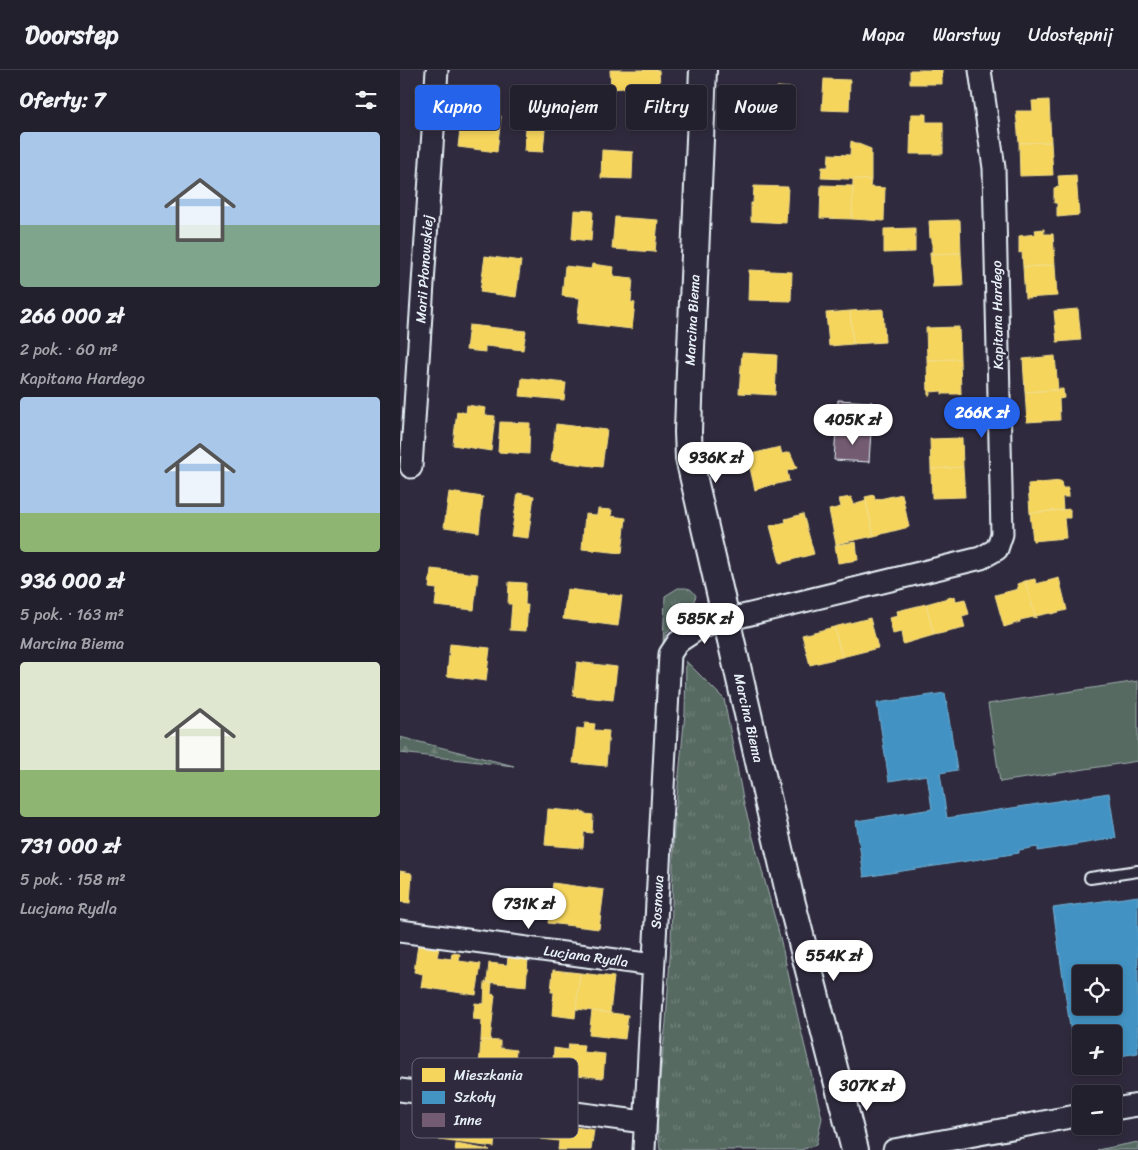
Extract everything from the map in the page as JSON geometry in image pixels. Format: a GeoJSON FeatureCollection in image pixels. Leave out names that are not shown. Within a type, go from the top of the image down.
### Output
{"type":"FeatureCollection","features":[{"type":"Feature","properties":{"kind":"street","name":"Marii Płonowskiej"},"geometry":{"type":"LineString","coordinates":[[411,467],[437,70]]}},
{"type":"Feature","properties":{"kind":"street","name":"Marcina Biema"},"geometry":{"type":"LineString","coordinates":[[703,70],[690,371],[689,458],[789,892],[855,1150]]}},
{"type":"Feature","properties":{"kind":"street","name":"Kapitana Hardego"},"geometry":{"type":"LineString","coordinates":[[670,654],[678,642],[699,628],[982,558],[997,549],[1002,534],[994,168],[980,70]]}},
{"type":"Feature","properties":{"kind":"street","name":"Sosnowa"},"geometry":{"type":"LineString","coordinates":[[644,1150],[670,654]]}},
{"type":"Feature","properties":{"kind":"street","name":"Lucjana Rydla"},"geometry":{"type":"LineString","coordinates":[[400,931],[653,965]]}},
{"type":"Feature","properties":{"kind":"street"},"geometry":{"type":"LineString","coordinates":[[1122,1108],[1138,1105]]}},
{"type":"Feature","properties":{"kind":"street"},"geometry":{"type":"LineString","coordinates":[[578,1113],[644,1122]]}},
{"type":"Feature","properties":{"kind":"street"},"geometry":{"type":"LineString","coordinates":[[894,1150],[1072,1117]]}},
{"type":"Feature","properties":{"kind":"lane"},"geometry":{"type":"LineString","coordinates":[[1090,878],[1138,871]]}},
{"type":"Feature","properties":{"kind":"green space"},"geometry":{"type":"Polygon","coordinates":[[[678,588],[689,589],[696,596],[690,610],[666,634],[663,644],[665,596],[678,588]]]}},
{"type":"Feature","properties":{"kind":"green space"},"geometry":{"type":"Polygon","coordinates":[[[686,661],[724,699],[744,804],[780,937],[822,1118],[816,1145],[801,1150],[660,1150],[656,1114],[666,1022],[671,941],[674,827],[685,713],[686,661]]]}},
{"type":"Feature","properties":{"kind":"green space"},"geometry":{"type":"Polygon","coordinates":[[[1138,681],[1138,761],[1000,782],[988,704],[1138,681]]]}},
{"type":"Feature","properties":{"kind":"green space"},"geometry":{"type":"Polygon","coordinates":[[[400,737],[514,766],[400,753],[400,737]]]}},
{"type":"Feature","properties":{"kind":"green space"},"geometry":{"type":"Polygon","coordinates":[[[1138,1142],[1138,1150],[1097,1150],[1138,1142]]]}},
{"type":"Feature","properties":{"kind":"building: Mieszkania"},"geometry":{"type":"Polygon","coordinates":[[[610,70],[659,70],[660,85],[626,85],[626,88],[616,89],[616,85],[611,85],[610,70]]]}},
{"type":"Feature","properties":{"kind":"building: Mieszkania"},"geometry":{"type":"Polygon","coordinates":[[[910,70],[942,70],[942,84],[910,84],[910,70]]]}},
{"type":"Feature","properties":{"kind":"building: Mieszkania"},"geometry":{"type":"Polygon","coordinates":[[[824,79],[850,80],[849,111],[822,110],[824,79]]]}},
{"type":"Feature","properties":{"kind":"building: Mieszkania"},"geometry":{"type":"Polygon","coordinates":[[[1049,100],[1051,142],[1019,143],[1016,111],[1033,111],[1032,101],[1049,100]]]}},
{"type":"Feature","properties":{"kind":"building: Mieszkania"},"geometry":{"type":"Polygon","coordinates":[[[911,114],[926,114],[926,122],[943,122],[943,154],[910,154],[911,114]]]}},
{"type":"Feature","properties":{"kind":"building: Mieszkania"},"geometry":{"type":"Polygon","coordinates":[[[460,130],[499,130],[497,152],[458,147],[460,130]]]}},
{"type":"Feature","properties":{"kind":"building: Mieszkania"},"geometry":{"type":"Polygon","coordinates":[[[526,130],[545,130],[543,152],[524,151],[526,130]]]}},
{"type":"Feature","properties":{"kind":"building: Mieszkania"},"geometry":{"type":"Polygon","coordinates":[[[851,141],[871,149],[871,180],[821,178],[822,167],[828,167],[829,154],[850,155],[851,141]]]}},
{"type":"Feature","properties":{"kind":"building: Mieszkania"},"geometry":{"type":"Polygon","coordinates":[[[1051,142],[1053,175],[1020,176],[1019,143],[1051,142]]]}},
{"type":"Feature","properties":{"kind":"building: Mieszkania"},"geometry":{"type":"Polygon","coordinates":[[[602,150],[633,152],[632,179],[601,178],[602,150]]]}},
{"type":"Feature","properties":{"kind":"building: Mieszkania"},"geometry":{"type":"Polygon","coordinates":[[[1076,175],[1079,215],[1057,217],[1057,203],[1054,203],[1054,188],[1059,187],[1058,176],[1076,175]]]}},
{"type":"Feature","properties":{"kind":"building: Mieszkania"},"geometry":{"type":"Polygon","coordinates":[[[853,179],[871,180],[870,187],[885,188],[884,221],[852,219],[853,179]]]}},
{"type":"Feature","properties":{"kind":"building: Mieszkania"},"geometry":{"type":"Polygon","coordinates":[[[821,185],[853,186],[852,219],[820,218],[821,185]]]}},
{"type":"Feature","properties":{"kind":"building: Mieszkania"},"geometry":{"type":"Polygon","coordinates":[[[754,186],[788,187],[786,223],[751,221],[751,203],[753,203],[754,186]]]}},
{"type":"Feature","properties":{"kind":"building: Mieszkania"},"geometry":{"type":"Polygon","coordinates":[[[574,210],[593,211],[591,241],[572,239],[574,210]]]}},
{"type":"Feature","properties":{"kind":"building: Mieszkania"},"geometry":{"type":"Polygon","coordinates":[[[615,217],[658,220],[655,252],[612,249],[615,217]]]}},
{"type":"Feature","properties":{"kind":"building: Mieszkania"},"geometry":{"type":"Polygon","coordinates":[[[960,220],[961,253],[930,254],[932,252],[932,238],[930,238],[929,221],[960,220]]]}},
{"type":"Feature","properties":{"kind":"building: Mieszkania"},"geometry":{"type":"Polygon","coordinates":[[[915,228],[915,252],[884,253],[884,229],[915,228]]]}},
{"type":"Feature","properties":{"kind":"building: Mieszkania"},"geometry":{"type":"Polygon","coordinates":[[[1044,229],[1044,234],[1053,234],[1055,265],[1023,267],[1022,252],[1019,253],[1019,236],[1036,234],[1035,230],[1044,229]]]}},
{"type":"Feature","properties":{"kind":"building: Mieszkania"},"geometry":{"type":"Polygon","coordinates":[[[961,253],[963,286],[932,287],[930,254],[961,253]]]}},
{"type":"Feature","properties":{"kind":"building: Mieszkania"},"geometry":{"type":"Polygon","coordinates":[[[485,256],[521,261],[516,297],[480,292],[485,256]]]}},
{"type":"Feature","properties":{"kind":"building: Mieszkania"},"geometry":{"type":"Polygon","coordinates":[[[592,264],[614,267],[613,276],[633,278],[631,302],[635,303],[632,329],[577,323],[580,298],[562,296],[565,266],[591,269],[592,264]]]}},
{"type":"Feature","properties":{"kind":"building: Mieszkania"},"geometry":{"type":"Polygon","coordinates":[[[1055,265],[1057,296],[1025,298],[1023,267],[1055,265]]]}},
{"type":"Feature","properties":{"kind":"building: Mieszkania"},"geometry":{"type":"Polygon","coordinates":[[[749,270],[792,272],[791,301],[748,300],[749,270]]]}},
{"type":"Feature","properties":{"kind":"building: Mieszkania"},"geometry":{"type":"Polygon","coordinates":[[[883,309],[885,342],[853,344],[850,311],[883,309]]]}},
{"type":"Feature","properties":{"kind":"building: Mieszkania"},"geometry":{"type":"Polygon","coordinates":[[[1078,309],[1081,340],[1057,342],[1054,311],[1078,309]]]}},
{"type":"Feature","properties":{"kind":"building: Mieszkania"},"geometry":{"type":"Polygon","coordinates":[[[850,311],[853,344],[829,346],[826,313],[850,311]]]}},
{"type":"Feature","properties":{"kind":"building: Mieszkania"},"geometry":{"type":"Polygon","coordinates":[[[469,325],[526,331],[523,350],[485,346],[485,352],[466,350],[469,325]]]}},
{"type":"Feature","properties":{"kind":"building: Mieszkania"},"geometry":{"type":"Polygon","coordinates":[[[959,327],[960,359],[927,360],[926,328],[959,327]]]}},
{"type":"Feature","properties":{"kind":"building: Mieszkania"},"geometry":{"type":"Polygon","coordinates":[[[742,353],[777,355],[775,395],[739,393],[742,353]]]}},
{"type":"Feature","properties":{"kind":"building: Mieszkania"},"geometry":{"type":"Polygon","coordinates":[[[1055,356],[1058,390],[1025,392],[1023,359],[1055,356]]]}},
{"type":"Feature","properties":{"kind":"building: Mieszkania"},"geometry":{"type":"Polygon","coordinates":[[[960,359],[961,394],[942,394],[942,391],[930,392],[930,395],[928,395],[927,360],[960,359]]]}},
{"type":"Feature","properties":{"kind":"building: Mieszkania"},"geometry":{"type":"Polygon","coordinates":[[[522,378],[566,383],[564,400],[520,396],[522,378]]]}},
{"type":"Feature","properties":{"kind":"building: Mieszkania"},"geometry":{"type":"Polygon","coordinates":[[[1063,389],[1064,398],[1059,399],[1060,420],[1027,422],[1025,392],[1063,389]]]}},
{"type":"Feature","properties":{"kind":"building: Mieszkania"},"geometry":{"type":"Polygon","coordinates":[[[467,405],[486,408],[485,415],[495,416],[491,451],[453,445],[457,411],[466,413],[467,405]]]}},
{"type":"Feature","properties":{"kind":"building: Mieszkania"},"geometry":{"type":"Polygon","coordinates":[[[500,422],[530,423],[529,454],[498,452],[500,422]]]}},
{"type":"Feature","properties":{"kind":"building: Mieszkania"},"geometry":{"type":"Polygon","coordinates":[[[556,424],[607,430],[602,467],[551,461],[556,424]]]}},
{"type":"Feature","properties":{"kind":"building: Mieszkania"},"geometry":{"type":"Polygon","coordinates":[[[962,438],[963,467],[931,469],[930,439],[962,438]]]}},
{"type":"Feature","properties":{"kind":"building: Mieszkania"},"geometry":{"type":"Polygon","coordinates":[[[780,447],[782,454],[790,452],[797,468],[787,471],[789,481],[755,490],[747,455],[780,447]]]}},
{"type":"Feature","properties":{"kind":"building: Mieszkania"},"geometry":{"type":"Polygon","coordinates":[[[963,467],[965,497],[932,498],[931,469],[963,467]]]}},
{"type":"Feature","properties":{"kind":"building: Mieszkania"},"geometry":{"type":"Polygon","coordinates":[[[1061,481],[1062,488],[1068,488],[1068,497],[1062,497],[1063,510],[1030,513],[1028,484],[1061,481]]]}},
{"type":"Feature","properties":{"kind":"building: Mieszkania"},"geometry":{"type":"Polygon","coordinates":[[[449,492],[483,497],[479,532],[444,527],[449,492]]]}},
{"type":"Feature","properties":{"kind":"building: Mieszkania"},"geometry":{"type":"Polygon","coordinates":[[[518,493],[534,496],[528,538],[511,536],[518,493]]]}},
{"type":"Feature","properties":{"kind":"building: Mieszkania"},"geometry":{"type":"Polygon","coordinates":[[[902,494],[909,527],[874,536],[865,497],[874,495],[875,500],[902,494]]]}},
{"type":"Feature","properties":{"kind":"building: Mieszkania"},"geometry":{"type":"Polygon","coordinates":[[[851,497],[853,505],[866,501],[874,536],[836,544],[829,510],[841,507],[839,499],[851,497]]]}},
{"type":"Feature","properties":{"kind":"building: Mieszkania"},"geometry":{"type":"Polygon","coordinates":[[[598,509],[612,510],[611,516],[626,518],[622,553],[582,549],[585,514],[597,515],[598,509]]]}},
{"type":"Feature","properties":{"kind":"building: Mieszkania"},"geometry":{"type":"Polygon","coordinates":[[[1070,509],[1070,518],[1064,518],[1066,538],[1033,541],[1030,513],[1070,509]]]}},
{"type":"Feature","properties":{"kind":"building: Mieszkania"},"geometry":{"type":"Polygon","coordinates":[[[803,514],[814,554],[780,563],[770,526],[786,522],[785,519],[803,514]]]}},
{"type":"Feature","properties":{"kind":"building: Mieszkania"},"geometry":{"type":"Polygon","coordinates":[[[856,542],[858,560],[838,563],[835,545],[856,542]]]}},
{"type":"Feature","properties":{"kind":"building: Mieszkania"},"geometry":{"type":"Polygon","coordinates":[[[431,569],[478,574],[474,610],[435,606],[437,589],[429,588],[431,569]]]}},
{"type":"Feature","properties":{"kind":"building: Mieszkania"},"geometry":{"type":"Polygon","coordinates":[[[1059,578],[1067,610],[1036,616],[1036,618],[1025,581],[1035,579],[1036,584],[1059,578]]]}},
{"type":"Feature","properties":{"kind":"building: Mieszkania"},"geometry":{"type":"Polygon","coordinates":[[[1025,581],[1036,618],[1020,620],[1020,622],[1004,627],[995,595],[1018,589],[1017,584],[1025,581]]]}},
{"type":"Feature","properties":{"kind":"building: Mieszkania"},"geometry":{"type":"Polygon","coordinates":[[[509,582],[526,583],[525,605],[528,605],[526,631],[510,630],[512,604],[508,604],[509,582]]]}},
{"type":"Feature","properties":{"kind":"building: Mieszkania"},"geometry":{"type":"Polygon","coordinates":[[[567,589],[622,596],[618,626],[563,619],[567,589]]]}},
{"type":"Feature","properties":{"kind":"building: Mieszkania"},"geometry":{"type":"Polygon","coordinates":[[[955,596],[956,601],[965,599],[969,614],[962,616],[965,628],[934,635],[926,604],[955,596]]]}},
{"type":"Feature","properties":{"kind":"building: Mieszkania"},"geometry":{"type":"Polygon","coordinates":[[[926,604],[934,635],[903,644],[901,632],[893,634],[889,618],[898,616],[897,611],[926,604]]]}},
{"type":"Feature","properties":{"kind":"building: Mieszkania"},"geometry":{"type":"Polygon","coordinates":[[[870,618],[878,648],[842,657],[834,627],[870,618]]]}},
{"type":"Feature","properties":{"kind":"building: Mieszkania"},"geometry":{"type":"Polygon","coordinates":[[[834,627],[842,657],[810,665],[802,635],[834,627]]]}},
{"type":"Feature","properties":{"kind":"building: Mieszkania"},"geometry":{"type":"Polygon","coordinates":[[[450,644],[490,648],[486,681],[447,676],[450,644]]]}},
{"type":"Feature","properties":{"kind":"building: Mieszkania"},"geometry":{"type":"Polygon","coordinates":[[[577,662],[617,667],[613,700],[573,696],[577,662]]]}},
{"type":"Feature","properties":{"kind":"building: Mieszkania"},"geometry":{"type":"Polygon","coordinates":[[[585,723],[595,724],[594,730],[609,731],[606,766],[573,763],[577,728],[584,729],[585,723]]]}},
{"type":"Feature","properties":{"kind":"building: Mieszkania"},"geometry":{"type":"Polygon","coordinates":[[[548,809],[585,812],[585,814],[593,815],[592,833],[584,832],[583,848],[545,845],[548,809]]]}},
{"type":"Feature","properties":{"kind":"building: Mieszkania"},"geometry":{"type":"Polygon","coordinates":[[[400,871],[411,873],[412,875],[410,903],[400,902],[400,871]]]}},
{"type":"Feature","properties":{"kind":"building: Mieszkania"},"geometry":{"type":"Polygon","coordinates":[[[553,883],[604,890],[599,929],[548,923],[553,883]]]}},
{"type":"Feature","properties":{"kind":"building: Mieszkania"},"geometry":{"type":"Polygon","coordinates":[[[418,945],[439,948],[437,957],[451,959],[452,953],[460,954],[459,961],[481,964],[476,995],[421,987],[423,974],[414,972],[418,945]]]}},
{"type":"Feature","properties":{"kind":"building: Mieszkania"},"geometry":{"type":"Polygon","coordinates":[[[508,957],[528,959],[526,986],[487,982],[489,963],[507,965],[508,957]]]}},
{"type":"Feature","properties":{"kind":"building: Mieszkania"},"geometry":{"type":"Polygon","coordinates":[[[553,970],[580,973],[575,1018],[552,1015],[554,992],[551,992],[553,970]]]}},
{"type":"Feature","properties":{"kind":"building: Mieszkania"},"geometry":{"type":"Polygon","coordinates":[[[580,973],[614,977],[610,1013],[576,1009],[580,973]]]}},
{"type":"Feature","properties":{"kind":"building: Mieszkania"},"geometry":{"type":"Polygon","coordinates":[[[485,982],[492,983],[491,994],[495,995],[490,1041],[481,1040],[482,1020],[473,1019],[475,1003],[484,1004],[485,982]]]}},
{"type":"Feature","properties":{"kind":"building: Mieszkania"},"geometry":{"type":"Polygon","coordinates":[[[592,1011],[628,1015],[625,1039],[589,1035],[592,1011]]]}},
{"type":"Feature","properties":{"kind":"building: Mieszkania"},"geometry":{"type":"Polygon","coordinates":[[[481,1040],[500,1041],[500,1048],[516,1050],[515,1058],[480,1058],[481,1040]]]}},
{"type":"Feature","properties":{"kind":"building: Mieszkania"},"geometry":{"type":"Polygon","coordinates":[[[569,1044],[584,1045],[583,1052],[605,1054],[603,1078],[578,1075],[578,1058],[553,1058],[554,1048],[568,1050],[569,1044]]]}},
{"type":"Feature","properties":{"kind":"building: Mieszkania"},"geometry":{"type":"Polygon","coordinates":[[[578,1127],[594,1130],[591,1150],[558,1150],[559,1141],[541,1139],[578,1138],[578,1127]]]}},
{"type":"Feature","properties":{"kind":"building: Mieszkania"},"geometry":{"type":"Polygon","coordinates":[[[439,1138],[495,1138],[494,1147],[439,1140],[439,1138]]]}},
{"type":"Feature","properties":{"kind":"building: Mieszkania"},"geometry":{"type":"Polygon","coordinates":[[[456,1144],[490,1150],[455,1150],[456,1144]]]}},
{"type":"Feature","properties":{"kind":"building: Szkoły"},"geometry":{"type":"Polygon","coordinates":[[[945,693],[957,770],[940,773],[947,818],[1109,793],[1116,838],[1038,851],[1038,847],[1019,850],[1019,853],[864,877],[856,821],[932,809],[927,775],[889,781],[877,703],[945,693]]]}},
{"type":"Feature","properties":{"kind":"building: Szkoły"},"geometry":{"type":"Polygon","coordinates":[[[1138,896],[1138,1053],[1122,1056],[1122,1025],[1072,1025],[1072,1041],[1053,908],[1138,896]]]}},
{"type":"Feature","properties":{"kind":"building: Inne"},"geometry":{"type":"Polygon","coordinates":[[[838,400],[872,402],[871,431],[836,429],[838,400]]]}},
{"type":"Feature","properties":{"kind":"building: Inne"},"geometry":{"type":"Polygon","coordinates":[[[836,429],[871,431],[869,462],[834,460],[836,429]]]}}]}
